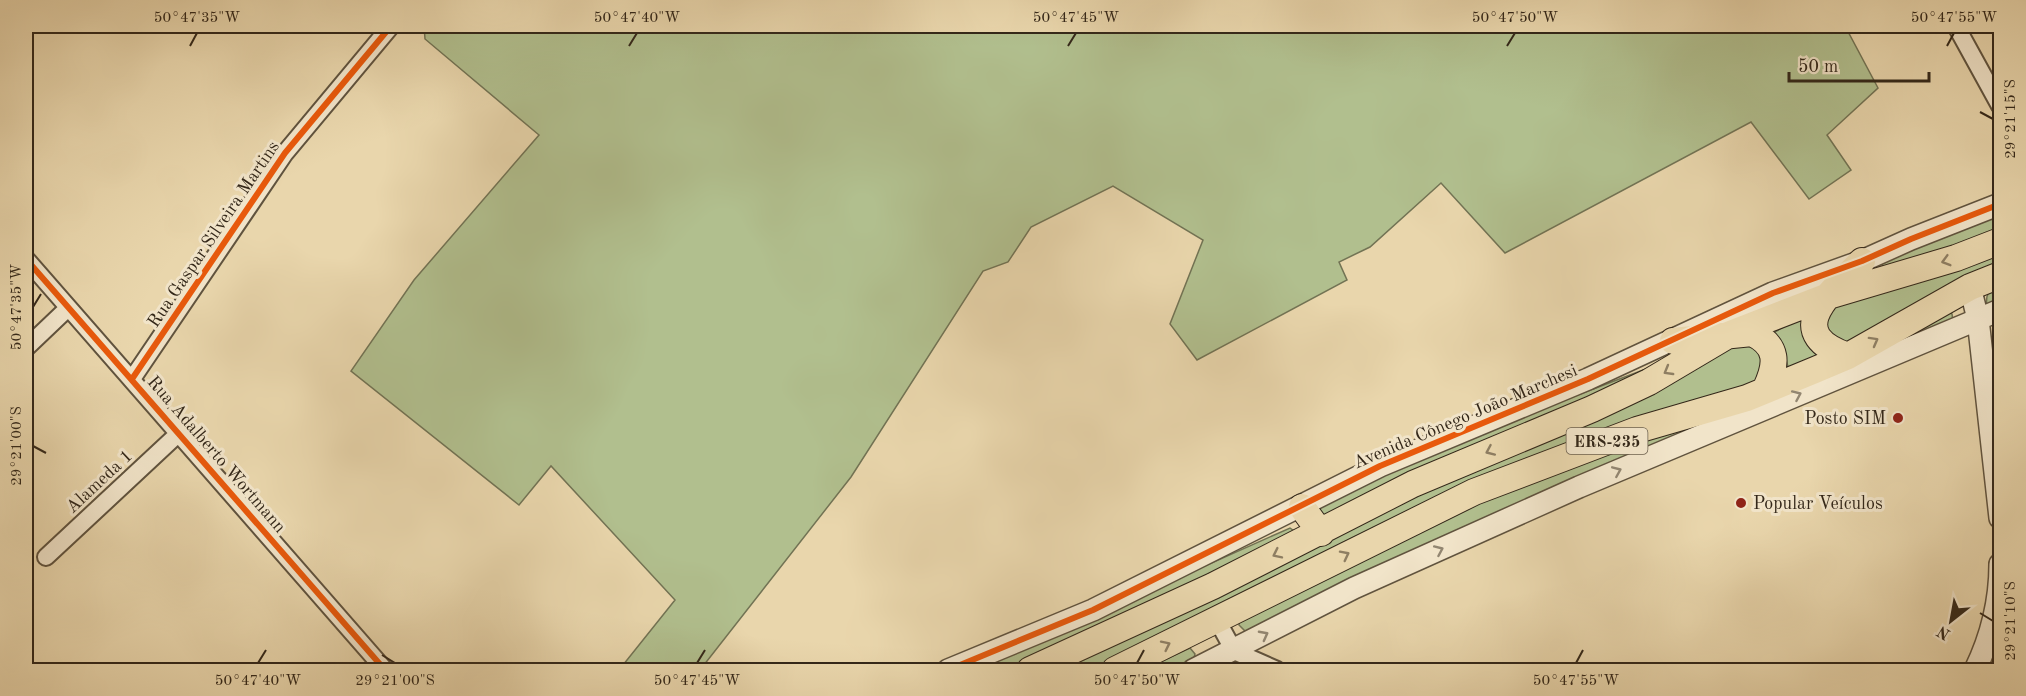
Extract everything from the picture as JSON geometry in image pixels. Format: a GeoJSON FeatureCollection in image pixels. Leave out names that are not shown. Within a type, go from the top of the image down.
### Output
{"type":"FeatureCollection","features":[{"type":"Feature","properties":{"kind":"main road","name":"ERS-235"},"geometry":{"type":"LineString","coordinates":[[1030,670],[1321,533],[1413,484],[1592,409],[1649,382],[1730,334],[1828,296],[1956,258],[2001,241]]}},
{"type":"Feature","properties":{"kind":"main road"},"geometry":{"type":"LineString","coordinates":[[1848,356],[1829,350],[1819,340],[1814,330],[1818,308],[1862,261]]}},
{"type":"Feature","properties":{"kind":"main road","name":"ERS-235"},"geometry":{"type":"LineString","coordinates":[[1115,670],[1474,492],[1637,429],[1747,398],[1766,388],[1848,356],[1970,287],[2001,275]]}},
{"type":"Feature","properties":{"kind":"main road"},"geometry":{"type":"LineString","coordinates":[[1673,341],[1752,333],[1762,338],[1772,348],[1776,358],[1775,369],[1766,388]]}},
{"type":"Feature","properties":{"kind":"main road"},"geometry":{"type":"LineString","coordinates":[[1302,507],[1321,533]]}},
{"type":"Feature","properties":{"kind":"street","name":"Rua Gaspar Silveira Martins"},"geometry":{"type":"LineString","coordinates":[[132,379],[285,153],[391,26]]}},
{"type":"Feature","properties":{"kind":"street"},"geometry":{"type":"LineString","coordinates":[[1956,26],[2001,106]]}},
{"type":"Feature","properties":{"kind":"street","name":"Avenida Cônego João Marchesi"},"geometry":{"type":"LineString","coordinates":[[948,670],[1093,610],[1380,466],[1673,341],[1773,293],[1862,261],[2001,204]]}},
{"type":"Feature","properties":{"kind":"street","name":"Rua Adalberto Wortmann"},"geometry":{"type":"LineString","coordinates":[[26,259],[385,670]]}},
{"type":"Feature","properties":{"kind":"street"},"geometry":{"type":"LineString","coordinates":[[1970,287],[1978,319],[2001,518]]}},
{"type":"Feature","properties":{"kind":"street"},"geometry":{"type":"LineString","coordinates":[[26,348],[68,308]]}},
{"type":"Feature","properties":{"kind":"street"},"geometry":{"type":"LineString","coordinates":[[1193,670],[1354,588],[1558,497],[2001,310]]}},
{"type":"Feature","properties":{"kind":"street","name":"Alameda 1"},"geometry":{"type":"LineString","coordinates":[[46,558],[179,433]]}},
{"type":"Feature","properties":{"kind":"street"},"geometry":{"type":"LineString","coordinates":[[1975,670],[1989,642],[2000,585],[2001,564]]}},
{"type":"Feature","properties":{"kind":"street"},"geometry":{"type":"LineString","coordinates":[[1217,620],[1234,651],[1277,670]]}},
{"type":"Feature","properties":{"kind":"green space"},"geometry":{"type":"Polygon","coordinates":[[[424,26],[1845,26],[1878,88],[1827,135],[1851,170],[1809,199],[1751,122],[1505,253],[1441,183],[1370,247],[1339,262],[1347,280],[1197,360],[1170,324],[1203,240],[1113,186],[1031,227],[1008,262],[983,271],[851,477],[700,670],[619,670],[675,600],[551,466],[519,505],[351,371],[414,280],[539,135],[425,39],[424,26]]]}},
{"type":"Feature","properties":{"kind":"green space"},"geometry":{"type":"Polygon","coordinates":[[[2000,212],[2000,234],[1883,269],[1882,264],[1885,259],[2000,212]]]}},
{"type":"Feature","properties":{"kind":"green space"},"geometry":{"type":"Polygon","coordinates":[[[2000,252],[2000,264],[1857,341],[1837,343],[1822,319],[1840,302],[2000,252]]]}},
{"type":"Feature","properties":{"kind":"green space"},"geometry":{"type":"Polygon","coordinates":[[[2000,283],[2000,303],[1987,309],[1988,293],[2000,283]]]}},
{"type":"Feature","properties":{"kind":"green space"},"geometry":{"type":"Polygon","coordinates":[[[1948,312],[1952,314],[1953,322],[1892,343],[1948,312]]]}},
{"type":"Feature","properties":{"kind":"green space"},"geometry":{"type":"Polygon","coordinates":[[[1803,316],[1820,357],[1789,371],[1783,347],[1773,333],[1803,316]]]}},
{"type":"Feature","properties":{"kind":"green space"},"geometry":{"type":"Polygon","coordinates":[[[1742,345],[1755,349],[1764,359],[1756,382],[1089,670],[1056,670],[1417,489],[1720,350],[1742,345]]]}},
{"type":"Feature","properties":{"kind":"green space"},"geometry":{"type":"Polygon","coordinates":[[[1646,369],[1647,374],[1329,522],[1317,507],[1480,434],[1646,369]]]}},
{"type":"Feature","properties":{"kind":"green space"},"geometry":{"type":"Polygon","coordinates":[[[1731,412],[1248,634],[1239,625],[1239,619],[1440,519],[1643,437],[1731,412]]]}},
{"type":"Feature","properties":{"kind":"green space"},"geometry":{"type":"Polygon","coordinates":[[[1290,528],[1294,531],[1095,632],[1006,670],[972,670],[1290,528]]]}},
{"type":"Feature","properties":{"kind":"green space"},"geometry":{"type":"Polygon","coordinates":[[[1190,648],[1195,654],[1194,658],[1173,670],[1142,670],[1190,648]]]}},
{"type":"Feature","properties":{"kind":"cycle path"},"geometry":{"type":"LineString","coordinates":[[132,379],[285,153],[391,26]]}},
{"type":"Feature","properties":{"kind":"cycle path"},"geometry":{"type":"LineString","coordinates":[[948,670],[1093,610],[1380,466],[1588,379],[1773,293],[1862,261],[2000,204]]}},
{"type":"Feature","properties":{"kind":"cycle path"},"geometry":{"type":"LineString","coordinates":[[26,259],[385,670]]}},
{"type":"Feature","properties":{"kind":"place","name":"Posto SIM"},"geometry":{"type":"Point","coordinates":[1898,418]}},
{"type":"Feature","properties":{"kind":"place","name":"Popular Veículos"},"geometry":{"type":"Point","coordinates":[1741,503]}}]}
